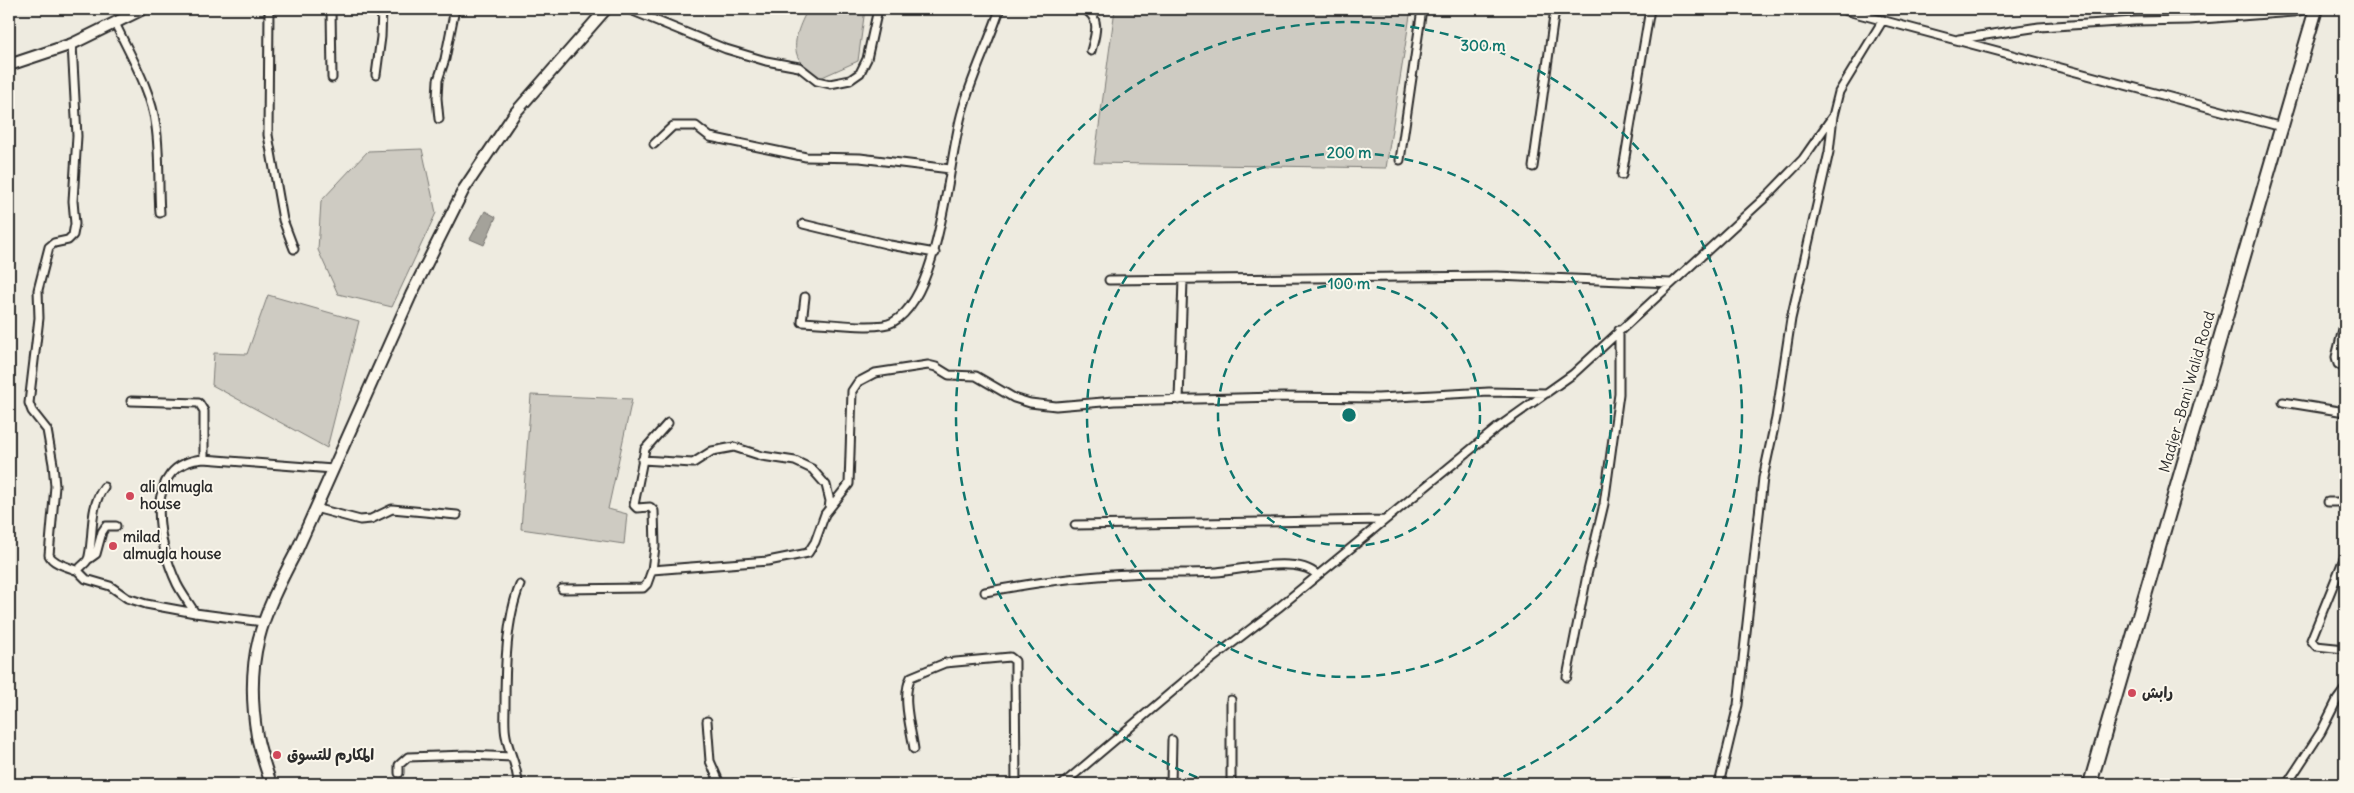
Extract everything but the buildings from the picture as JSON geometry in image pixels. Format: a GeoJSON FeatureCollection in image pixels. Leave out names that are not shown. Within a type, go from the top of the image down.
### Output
{"type":"FeatureCollection","features":[{"type":"Feature","properties":{"kind":"highway","name":"Madjer -Bani Walid Road"},"geometry":{"type":"LineString","coordinates":[[2090,784],[2316,9]]}},
{"type":"Feature","properties":{"kind":"street"},"geometry":{"type":"LineString","coordinates":[[9,65],[72,44],[143,9]]}},
{"type":"Feature","properties":{"kind":"street"},"geometry":{"type":"LineString","coordinates":[[269,9],[268,135],[283,220],[294,249]]}},
{"type":"Feature","properties":{"kind":"street"},"geometry":{"type":"LineString","coordinates":[[332,9],[332,78]]}},
{"type":"Feature","properties":{"kind":"street"},"geometry":{"type":"LineString","coordinates":[[376,75],[382,9]]}},
{"type":"Feature","properties":{"kind":"street"},"geometry":{"type":"LineString","coordinates":[[439,119],[436,98],[438,80],[445,59],[455,9]]}},
{"type":"Feature","properties":{"kind":"street"},"geometry":{"type":"LineString","coordinates":[[270,784],[257,738],[252,690],[254,651],[276,588],[333,469],[411,295],[464,189],[515,114],[606,9]]}},
{"type":"Feature","properties":{"kind":"street"},"geometry":{"type":"LineString","coordinates":[[628,9],[716,46],[766,61],[793,65],[803,69],[817,81],[830,84],[850,80],[860,73],[867,59],[878,9]]}},
{"type":"Feature","properties":{"kind":"street"},"geometry":{"type":"LineString","coordinates":[[805,297],[802,322],[886,325],[900,317],[914,298],[935,253],[950,169],[966,98],[1000,9]]}},
{"type":"Feature","properties":{"kind":"street"},"geometry":{"type":"LineString","coordinates":[[1084,9],[1095,20],[1096,32],[1091,51]]}},
{"type":"Feature","properties":{"kind":"street"},"geometry":{"type":"LineString","coordinates":[[1400,160],[1422,9]]}},
{"type":"Feature","properties":{"kind":"street"},"geometry":{"type":"LineString","coordinates":[[1533,167],[1555,9]]}},
{"type":"Feature","properties":{"kind":"street"},"geometry":{"type":"LineString","coordinates":[[1622,175],[1650,9]]}},
{"type":"Feature","properties":{"kind":"street"},"geometry":{"type":"LineString","coordinates":[[1840,9],[2282,127]]}},
{"type":"Feature","properties":{"kind":"street"},"geometry":{"type":"LineString","coordinates":[[1956,39],[2039,26],[2189,20],[2293,12],[2309,9]]}},
{"type":"Feature","properties":{"kind":"street"},"geometry":{"type":"LineString","coordinates":[[1719,784],[1738,705],[1763,478],[1776,418],[1791,319],[1830,152],[1833,116],[1839,92],[1883,20]]}},
{"type":"Feature","properties":{"kind":"street"},"geometry":{"type":"LineString","coordinates":[[115,23],[141,79],[152,110],[156,128],[160,213]]}},
{"type":"Feature","properties":{"kind":"street"},"geometry":{"type":"LineString","coordinates":[[72,44],[77,136],[73,201],[75,224],[73,235],[68,240],[54,243],[49,247],[38,290],[40,318],[28,403],[32,411],[46,427],[53,464],[55,486],[49,555],[57,563],[78,571],[86,579],[110,586],[127,598],[195,613],[263,622]]}},
{"type":"Feature","properties":{"kind":"street"},"geometry":{"type":"LineString","coordinates":[[1063,784],[1200,668],[1497,428],[1573,374],[1770,193],[1803,159],[1833,116]]}},
{"type":"Feature","properties":{"kind":"street"},"geometry":{"type":"LineString","coordinates":[[654,144],[673,126],[686,128],[692,126],[706,135],[728,142],[806,157],[851,158],[950,169]]}},
{"type":"Feature","properties":{"kind":"street"},"geometry":{"type":"LineString","coordinates":[[803,224],[890,245],[935,253]]}},
{"type":"Feature","properties":{"kind":"street"},"geometry":{"type":"LineString","coordinates":[[1109,280],[1497,276],[1672,283]]}},
{"type":"Feature","properties":{"kind":"street"},"geometry":{"type":"LineString","coordinates":[[1179,400],[1183,280]]}},
{"type":"Feature","properties":{"kind":"street"},"geometry":{"type":"LineString","coordinates":[[2345,321],[2336,356],[2338,364],[2345,369]]}},
{"type":"Feature","properties":{"kind":"street"},"geometry":{"type":"LineString","coordinates":[[1567,677],[1587,575],[1604,504],[1619,394],[1619,330]]}},
{"type":"Feature","properties":{"kind":"street"},"geometry":{"type":"LineString","coordinates":[[828,510],[849,484],[852,391],[858,382],[875,374],[928,365],[936,367],[949,375],[976,376],[1014,398],[1030,403],[1056,406],[1114,401],[1284,397],[1388,398],[1489,392],[1547,393]]}},
{"type":"Feature","properties":{"kind":"street"},"geometry":{"type":"LineString","coordinates":[[130,400],[199,403],[204,412],[204,459]]}},
{"type":"Feature","properties":{"kind":"street"},"geometry":{"type":"LineString","coordinates":[[2282,402],[2345,412]]}},
{"type":"Feature","properties":{"kind":"street"},"geometry":{"type":"LineString","coordinates":[[562,590],[643,588],[647,584],[652,570],[655,547],[654,511],[650,507],[637,508],[634,505],[646,446],[658,436],[668,423]]}},
{"type":"Feature","properties":{"kind":"street"},"geometry":{"type":"LineString","coordinates":[[642,460],[693,463],[712,451],[734,447],[762,456],[795,461],[812,469],[826,485],[830,501],[813,548],[804,555],[768,561],[652,570]]}},
{"type":"Feature","properties":{"kind":"street"},"geometry":{"type":"LineString","coordinates":[[195,613],[177,583],[162,537],[160,503],[163,485],[169,473],[181,463],[204,459],[333,469]]}},
{"type":"Feature","properties":{"kind":"street"},"geometry":{"type":"LineString","coordinates":[[89,559],[94,511],[98,495],[104,488]]}},
{"type":"Feature","properties":{"kind":"street"},"geometry":{"type":"LineString","coordinates":[[2328,502],[2345,502]]}},
{"type":"Feature","properties":{"kind":"street"},"geometry":{"type":"LineString","coordinates":[[315,508],[360,520],[371,519],[392,509],[457,515]]}},
{"type":"Feature","properties":{"kind":"street"},"geometry":{"type":"LineString","coordinates":[[1075,526],[1385,520]]}},
{"type":"Feature","properties":{"kind":"street"},"geometry":{"type":"LineString","coordinates":[[78,571],[96,554],[102,532],[106,526],[116,526]]}},
{"type":"Feature","properties":{"kind":"street"},"geometry":{"type":"LineString","coordinates":[[2345,556],[2310,640],[2316,646],[2345,649]]}},
{"type":"Feature","properties":{"kind":"street"},"geometry":{"type":"LineString","coordinates":[[985,592],[1058,580],[1129,574],[1216,572],[1277,566],[1298,566],[1313,571],[1317,575]]}},
{"type":"Feature","properties":{"kind":"street"},"geometry":{"type":"LineString","coordinates":[[518,784],[505,734],[506,668],[513,609],[520,585]]}},
{"type":"Feature","properties":{"kind":"street"},"geometry":{"type":"LineString","coordinates":[[914,749],[908,705],[908,688],[911,677],[945,663],[1010,657],[1014,661],[1015,670],[1016,784]]}},
{"type":"Feature","properties":{"kind":"street"},"geometry":{"type":"LineString","coordinates":[[2287,784],[2321,732],[2337,700],[2345,689]]}},
{"type":"Feature","properties":{"kind":"street"},"geometry":{"type":"LineString","coordinates":[[1231,700],[1231,784]]}},
{"type":"Feature","properties":{"kind":"street"},"geometry":{"type":"LineString","coordinates":[[707,721],[710,762],[720,784]]}},
{"type":"Feature","properties":{"kind":"street"},"geometry":{"type":"LineString","coordinates":[[1171,784],[1172,740]]}},
{"type":"Feature","properties":{"kind":"street"},"geometry":{"type":"LineString","coordinates":[[399,773],[399,765],[408,757],[467,755],[512,757]]}},
{"type":"Feature","properties":{"kind":"street"},"geometry":{"type":"LineString","coordinates":[[786,784],[798,781]]}},
{"type":"Feature","properties":{"kind":"shaded area"},"geometry":{"type":"Polygon","coordinates":[[[808,9],[865,9],[858,61],[820,78],[803,64],[797,53],[796,40],[808,9]]]}},
{"type":"Feature","properties":{"kind":"shaded area"},"geometry":{"type":"Polygon","coordinates":[[[1115,9],[1411,9],[1386,168],[1094,163],[1115,9]]]}},
{"type":"Feature","properties":{"kind":"shaded area"},"geometry":{"type":"Polygon","coordinates":[[[422,149],[436,213],[392,307],[338,294],[318,250],[321,201],[368,151],[422,149]]]}},
{"type":"Feature","properties":{"kind":"shaded area"},"geometry":{"type":"Polygon","coordinates":[[[485,211],[496,217],[484,245],[470,239],[485,211]]]}},
{"type":"Feature","properties":{"kind":"shaded area"},"geometry":{"type":"Polygon","coordinates":[[[268,295],[359,321],[327,448],[212,385],[214,353],[247,354],[268,295]]]}},
{"type":"Feature","properties":{"kind":"shaded area"},"geometry":{"type":"Polygon","coordinates":[[[531,395],[632,399],[608,509],[627,514],[624,544],[521,529],[531,395]]]}},
{"type":"Feature","properties":{"kind":"place","name":"ali almugla house"},"geometry":{"type":"Point","coordinates":[130,496]}},
{"type":"Feature","properties":{"kind":"place","name":"milad almugla house"},"geometry":{"type":"Point","coordinates":[113,546]}},
{"type":"Feature","properties":{"kind":"place","name":"رابش"},"geometry":{"type":"Point","coordinates":[2132,693]}},
{"type":"Feature","properties":{"kind":"place","name":"المكارم للتسوق"},"geometry":{"type":"Point","coordinates":[277,755]}}]}
